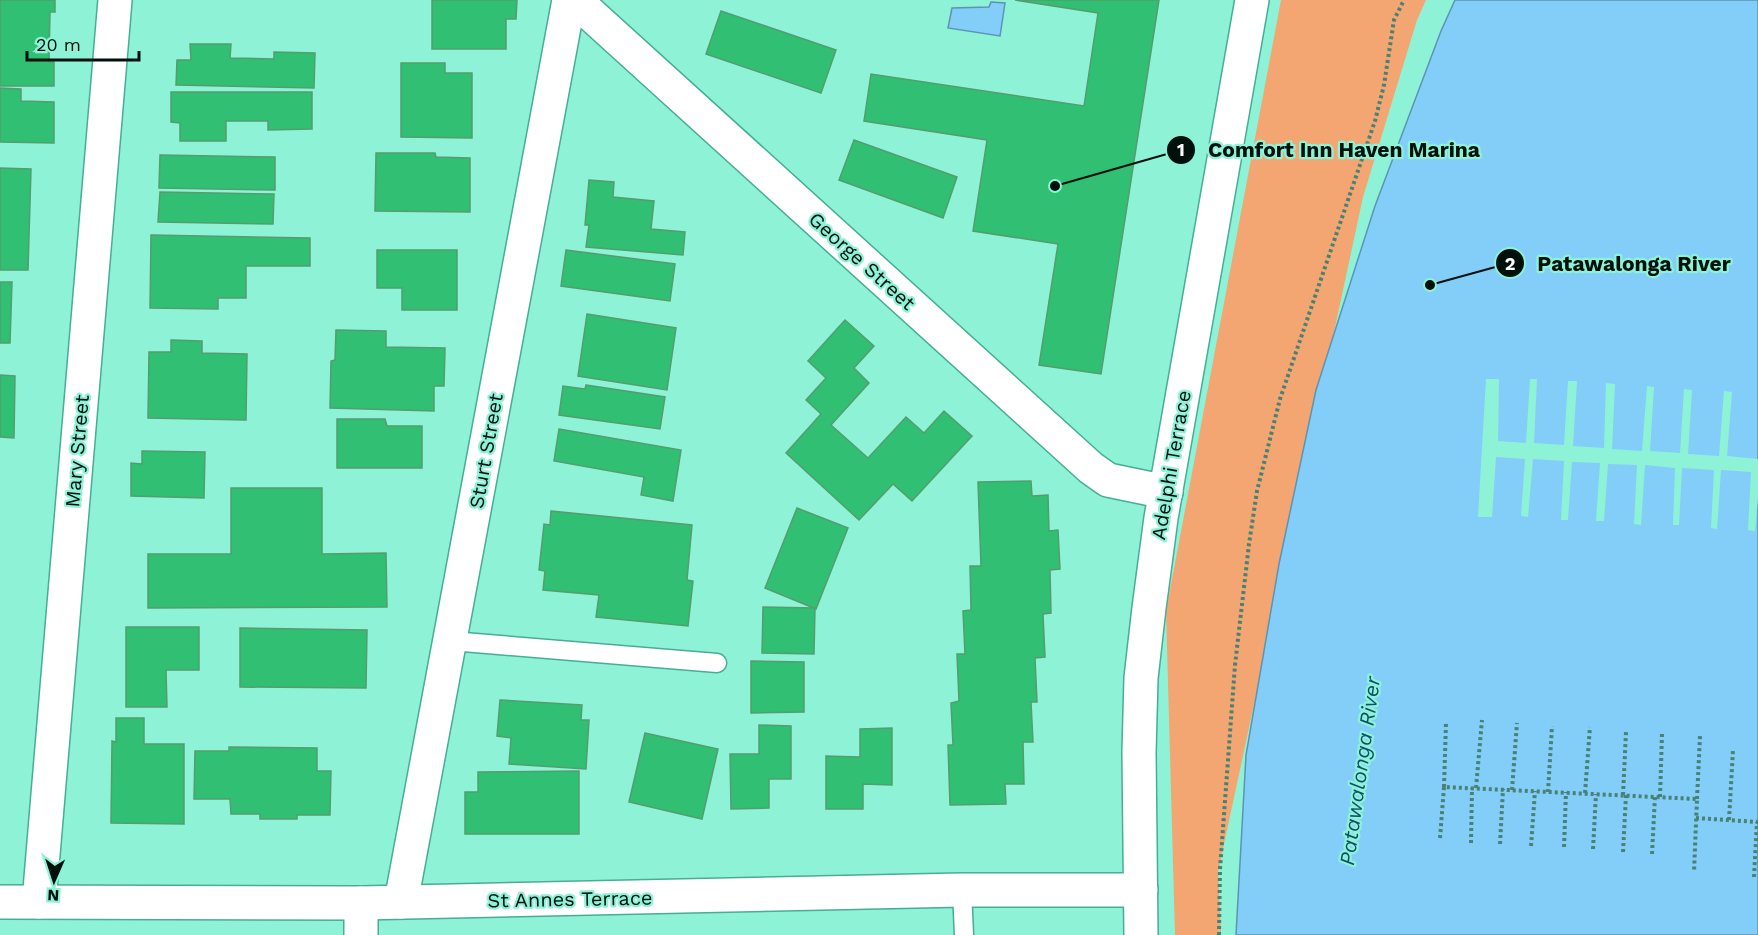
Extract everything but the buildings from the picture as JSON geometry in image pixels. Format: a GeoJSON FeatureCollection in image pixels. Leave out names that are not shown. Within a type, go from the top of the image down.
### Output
{"type":"FeatureCollection","features":[{"type":"Feature","properties":{"kind":"street","name":"Mary Street"},"geometry":{"type":"LineString","coordinates":[[39,902],[115,0]]}},
{"type":"Feature","properties":{"kind":"street","name":"Sturt Street"},"geometry":{"type":"LineString","coordinates":[[401,902],[569,0]]}},
{"type":"Feature","properties":{"kind":"street","name":"George Street"},"geometry":{"type":"LineString","coordinates":[[575,0],[1091,468],[1108,480],[1166,492]]}},
{"type":"Feature","properties":{"kind":"street","name":"Adelphi Terrace"},"geometry":{"type":"LineString","coordinates":[[1141,935],[1139,752],[1141,678],[1166,492],[1252,0]]}},
{"type":"Feature","properties":{"kind":"street","name":"St Annes Terrace"},"geometry":{"type":"LineString","coordinates":[[0,902],[39,902],[361,919],[401,902],[962,890],[1141,890]]}},
{"type":"Feature","properties":{"kind":"lane"},"geometry":{"type":"LineString","coordinates":[[451,641],[717,663]]}},
{"type":"Feature","properties":{"kind":"lane"},"geometry":{"type":"LineString","coordinates":[[962,890],[963,935]]}},
{"type":"Feature","properties":{"kind":"path"},"geometry":{"type":"LineString","coordinates":[[1219,935],[1220,870],[1234,665],[1257,491],[1280,399],[1375,121],[1384,86],[1394,20],[1404,0]]}},
{"type":"Feature","properties":{"kind":"path"},"geometry":{"type":"LineString","coordinates":[[1470,843],[1482,720]]}},
{"type":"Feature","properties":{"kind":"path"},"geometry":{"type":"LineString","coordinates":[[1440,838],[1446,722]]}},
{"type":"Feature","properties":{"kind":"path"},"geometry":{"type":"LineString","coordinates":[[1512,790],[1517,723]]}},
{"type":"Feature","properties":{"kind":"path"},"geometry":{"type":"LineString","coordinates":[[1548,792],[1552,726]]}},
{"type":"Feature","properties":{"kind":"path"},"geometry":{"type":"LineString","coordinates":[[1586,794],[1590,727]]}},
{"type":"Feature","properties":{"kind":"path"},"geometry":{"type":"LineString","coordinates":[[1623,852],[1626,732]]}},
{"type":"Feature","properties":{"kind":"path"},"geometry":{"type":"LineString","coordinates":[[1652,854],[1662,734]]}},
{"type":"Feature","properties":{"kind":"path"},"geometry":{"type":"LineString","coordinates":[[1694,872],[1700,736]]}},
{"type":"Feature","properties":{"kind":"path"},"geometry":{"type":"LineString","coordinates":[[1730,820],[1733,750]]}},
{"type":"Feature","properties":{"kind":"path"},"geometry":{"type":"LineString","coordinates":[[1444,787],[1696,799]]}},
{"type":"Feature","properties":{"kind":"path"},"geometry":{"type":"LineString","coordinates":[[1500,844],[1503,789]]}},
{"type":"Feature","properties":{"kind":"path"},"geometry":{"type":"LineString","coordinates":[[1531,846],[1535,791]]}},
{"type":"Feature","properties":{"kind":"path"},"geometry":{"type":"LineString","coordinates":[[1564,848],[1566,792]]}},
{"type":"Feature","properties":{"kind":"path"},"geometry":{"type":"LineString","coordinates":[[1593,849],[1596,794]]}},
{"type":"Feature","properties":{"kind":"path"},"geometry":{"type":"LineString","coordinates":[[1695,818],[1757,822],[1754,877]]}},
{"type":"Feature","properties":{"kind":"shaded area"},"geometry":{"type":"Polygon","coordinates":[[[1281,0],[1426,0],[1417,20],[1363,197],[1218,872],[1221,935],[1175,935],[1166,611],[1281,0]]]}},
{"type":"Feature","properties":{"kind":"water","name":"Patawalonga River"},"geometry":{"type":"Polygon","coordinates":[[[1455,0],[1758,0],[1758,935],[1236,935],[1246,755],[1279,564],[1316,390],[1375,206],[1441,31],[1455,0]]]}},
{"type":"Feature","properties":{"kind":"water"},"geometry":{"type":"Polygon","coordinates":[[[991,2],[1005,3],[1000,36],[948,28],[952,8],[989,7],[991,2]]]}},
{"type":"Feature","properties":{"kind":"pier"},"geometry":{"type":"Polygon","coordinates":[[[1486,379],[1499,379],[1498,441],[1526,443],[1530,379],[1537,379],[1534,443],[1564,445],[1568,381],[1577,381],[1573,446],[1604,448],[1606,383],[1615,384],[1612,449],[1642,451],[1647,386],[1654,387],[1650,451],[1680,453],[1684,389],[1692,390],[1688,454],[1719,456],[1724,391],[1732,392],[1727,456],[1758,459],[1755,531],[1748,530],[1751,472],[1721,470],[1717,529],[1711,528],[1714,470],[1682,468],[1679,525],[1673,525],[1675,468],[1645,465],[1641,525],[1634,524],[1637,465],[1608,464],[1604,521],[1596,521],[1600,463],[1572,462],[1568,520],[1561,520],[1564,461],[1533,459],[1528,517],[1521,516],[1525,459],[1496,457],[1492,517],[1478,517],[1486,379]]]}},
{"type":"Feature","properties":{"kind":"place","name":"Comfort Inn Haven Marina"},"geometry":{"type":"Point","coordinates":[1055,186]}},
{"type":"Feature","properties":{"kind":"place","name":"Patawalonga River"},"geometry":{"type":"Point","coordinates":[1430,285]}}]}
